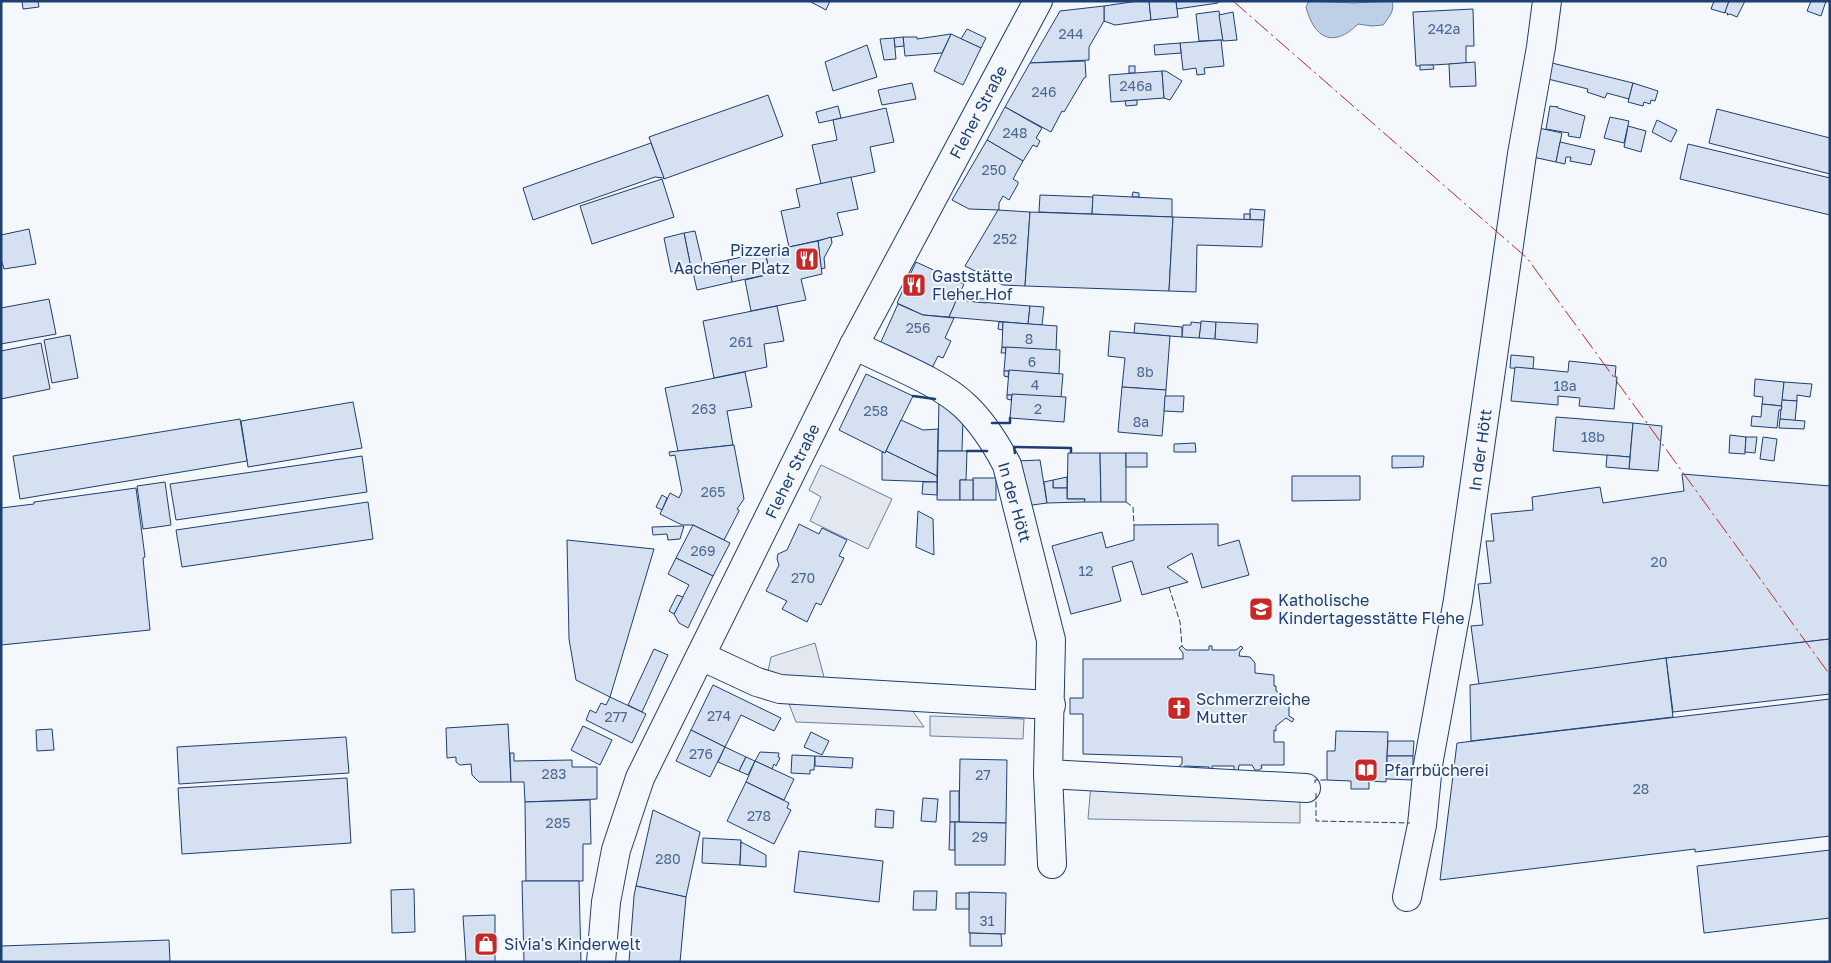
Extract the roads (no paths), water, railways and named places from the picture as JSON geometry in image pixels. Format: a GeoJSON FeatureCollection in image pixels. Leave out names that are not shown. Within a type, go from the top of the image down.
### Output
{"type":"FeatureCollection","features":[{"type":"Feature","properties":{"kind":"street","name":"Fleher Straße"},"geometry":{"type":"LineString","coordinates":[[601,962],[606,902],[616,850],[640,778],[854,346],[1038,1]]}},
{"type":"Feature","properties":{"kind":"street","name":"In der Hött"},"geometry":{"type":"LineString","coordinates":[[1407,897],[1422,824],[1428,765],[1458,600],[1522,154],[1547,1]]}},
{"type":"Feature","properties":{"kind":"street","name":"In der Hött"},"geometry":{"type":"LineString","coordinates":[[854,346],[931,383],[964,405],[999,449],[1007,465],[1051,640],[1048,774],[1052,864]]}},
{"type":"Feature","properties":{"kind":"street"},"geometry":{"type":"LineString","coordinates":[[701,656],[757,682],[780,689],[1051,705]]}},
{"type":"Feature","properties":{"kind":"street"},"geometry":{"type":"LineString","coordinates":[[1048,774],[1306,788]]}},
{"type":"Feature","properties":{"kind":"water"},"geometry":{"type":"Polygon","coordinates":[[[1309,1],[1354,3],[1392,1],[1393,8],[1383,25],[1358,24],[1349,32],[1333,38],[1319,33],[1314,26],[1306,7],[1309,1]]]}},
{"type":"Feature","properties":{"kind":"place","name":"Pizzeria Aachener Platz"},"geometry":{"type":"Point","coordinates":[807,259]}},
{"type":"Feature","properties":{"kind":"place","name":"Gaststätte Fleher Hof"},"geometry":{"type":"Point","coordinates":[914,285]}},
{"type":"Feature","properties":{"kind":"place","name":"Katholische Kindertagesstätte Flehe"},"geometry":{"type":"Point","coordinates":[1261,609]}},
{"type":"Feature","properties":{"kind":"place","name":"Schmerzreiche Mutter"},"geometry":{"type":"Point","coordinates":[1179,708]}},
{"type":"Feature","properties":{"kind":"place","name":"Pfarrbücherei"},"geometry":{"type":"Point","coordinates":[1366,770]}},
{"type":"Feature","properties":{"kind":"place","name":"Sivia's Kinderwelt"},"geometry":{"type":"Point","coordinates":[486,944]}}]}
